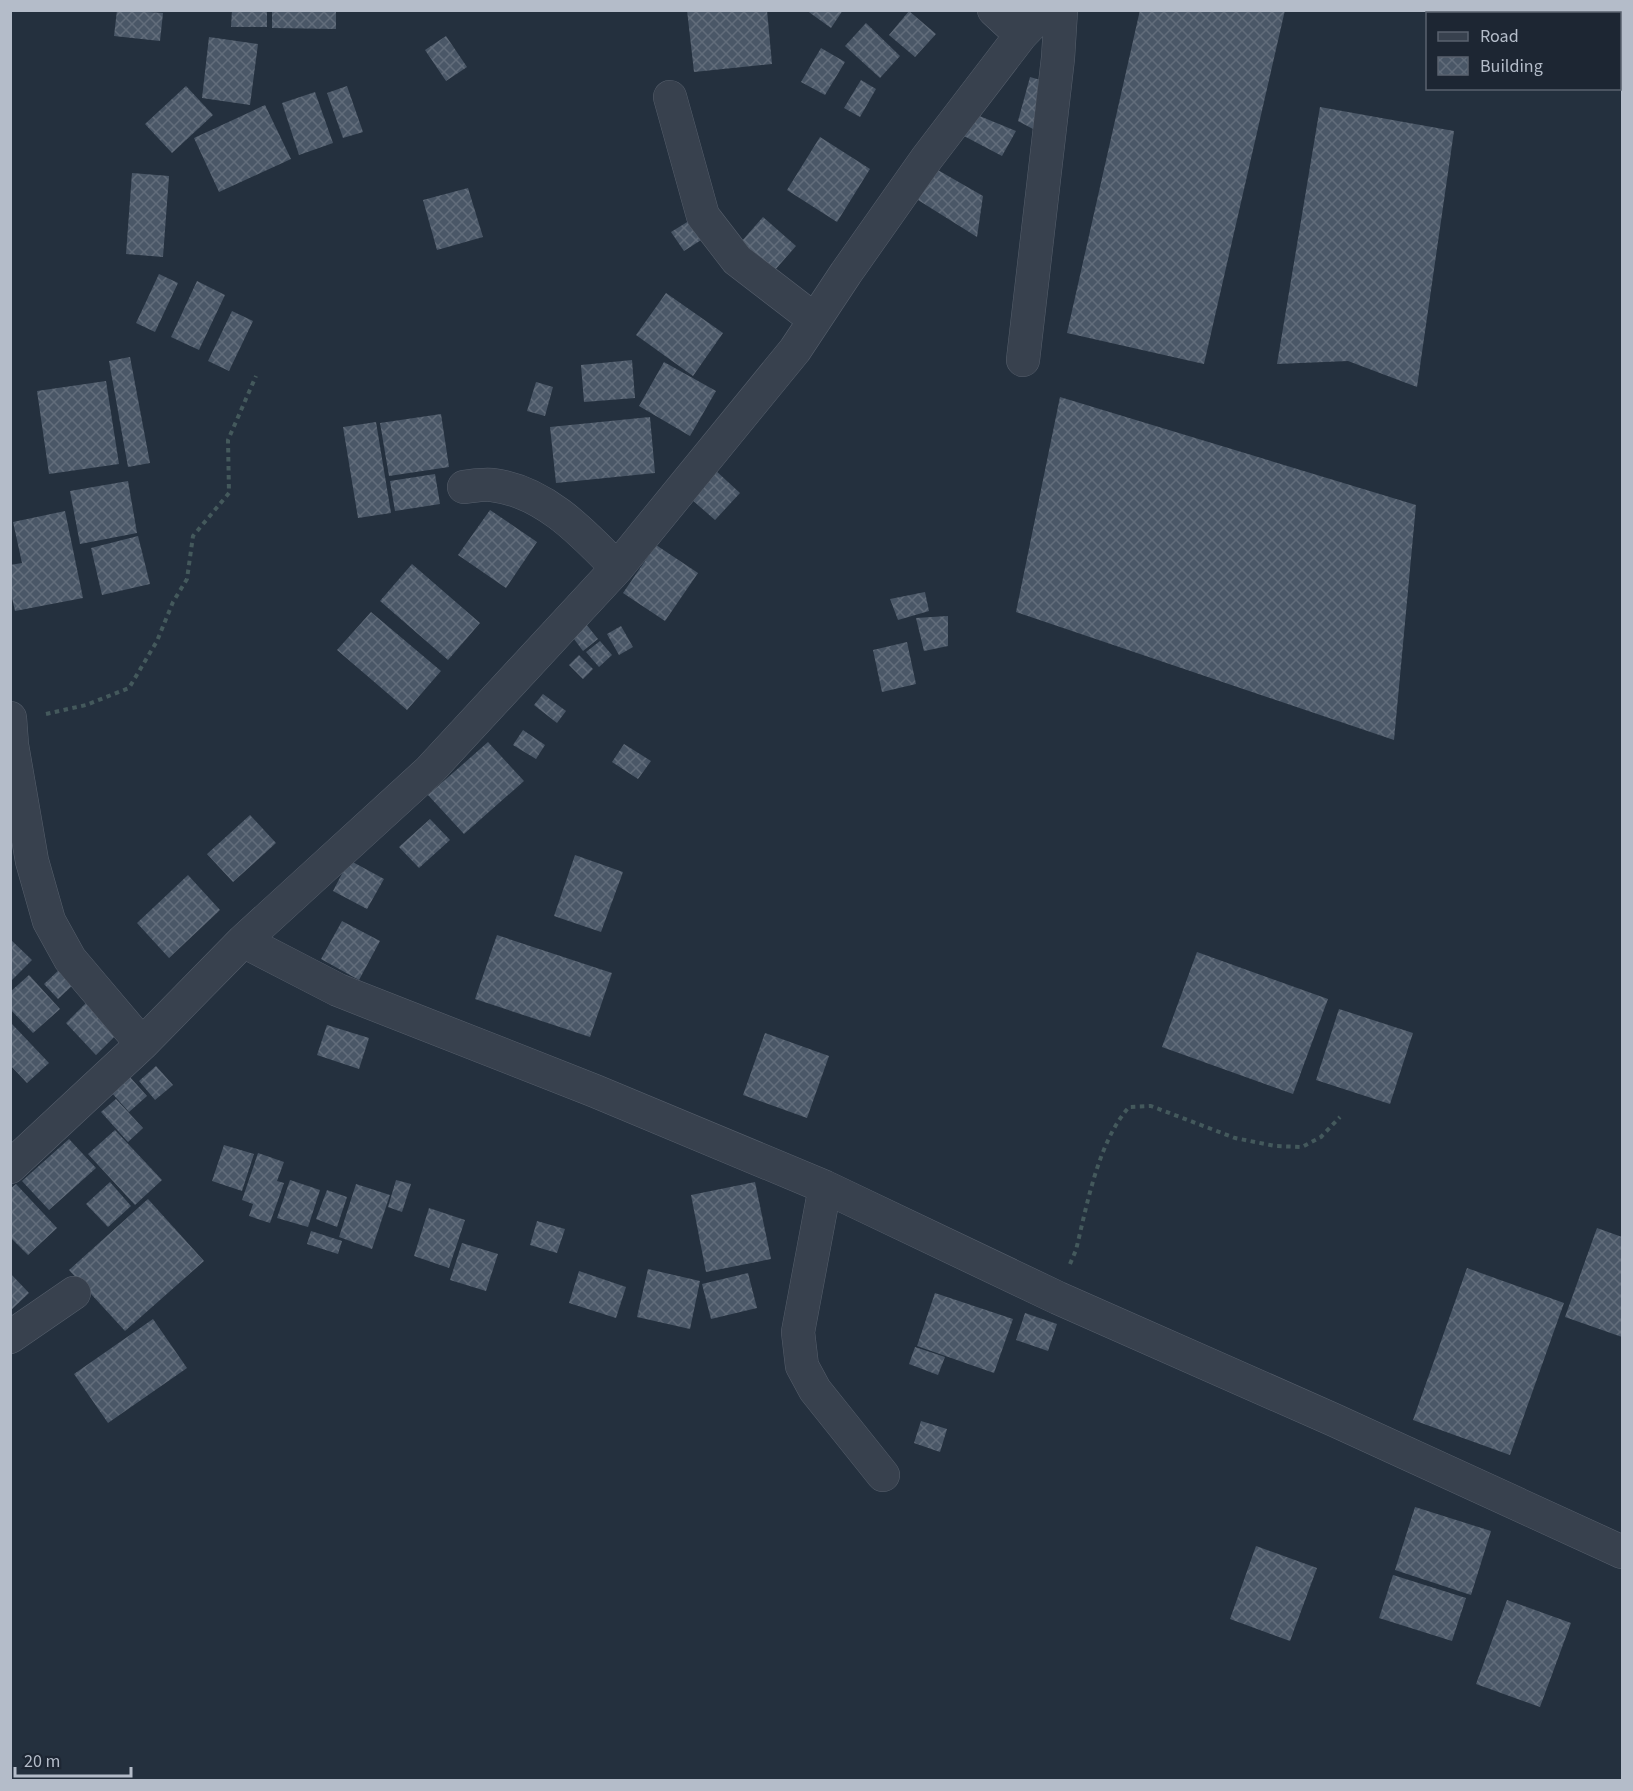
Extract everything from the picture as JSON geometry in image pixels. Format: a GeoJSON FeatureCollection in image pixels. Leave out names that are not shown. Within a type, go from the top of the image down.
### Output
{"type":"FeatureCollection","features":[{"type":"Feature","properties":{"kind":"street"},"geometry":{"type":"LineString","coordinates":[[994,10],[1021,35]]}},
{"type":"Feature","properties":{"kind":"street"},"geometry":{"type":"LineString","coordinates":[[10,1167],[142,1044],[243,941],[429,771],[617,568],[795,350],[927,158],[1021,35],[1046,10]]}},
{"type":"Feature","properties":{"kind":"street"},"geometry":{"type":"LineString","coordinates":[[1023,360],[1058,58],[1061,10]]}},
{"type":"Feature","properties":{"kind":"street"},"geometry":{"type":"LineString","coordinates":[[670,97],[703,216],[737,260],[815,320]]}},
{"type":"Feature","properties":{"kind":"street"},"geometry":{"type":"LineString","coordinates":[[464,487],[491,485],[520,492],[550,508],[580,530],[617,568]]}},
{"type":"Feature","properties":{"kind":"street"},"geometry":{"type":"LineString","coordinates":[[11,731],[32,861],[49,921],[70,959],[142,1044]]}},
{"type":"Feature","properties":{"kind":"street"},"geometry":{"type":"LineString","coordinates":[[243,941],[338,990],[595,1091],[825,1187],[1058,1298],[1334,1420],[1623,1552]]}},
{"type":"Feature","properties":{"kind":"street"},"geometry":{"type":"LineString","coordinates":[[825,1187],[798,1332],[802,1366],[815,1390],[883,1475]]}},
{"type":"Feature","properties":{"kind":"street"},"geometry":{"type":"LineString","coordinates":[[10,1337],[74,1293]]}},
{"type":"Feature","properties":{"kind":"path"},"geometry":{"type":"LineString","coordinates":[[11,731],[45,714],[86,705],[129,688],[157,641],[173,602],[187,579],[193,536],[229,494],[228,440],[256,376]]}},
{"type":"Feature","properties":{"kind":"path"},"geometry":{"type":"LineString","coordinates":[[1058,1298],[1076,1250],[1102,1153],[1119,1118],[1129,1107],[1151,1106],[1235,1138],[1275,1146],[1302,1147],[1321,1137],[1340,1117]]}},
{"type":"Feature","properties":{"kind":"building"},"geometry":{"type":"Polygon","coordinates":[[[117,10],[163,13],[160,41],[114,36],[117,10]]]}},
{"type":"Feature","properties":{"kind":"building"},"geometry":{"type":"Polygon","coordinates":[[[232,10],[267,10],[267,27],[231,27],[232,10]]]}},
{"type":"Feature","properties":{"kind":"building"},"geometry":{"type":"Polygon","coordinates":[[[272,10],[336,10],[336,29],[272,28],[272,10]]]}},
{"type":"Feature","properties":{"kind":"building"},"geometry":{"type":"Polygon","coordinates":[[[687,10],[767,10],[772,64],[694,72],[687,10]]]}},
{"type":"Feature","properties":{"kind":"building"},"geometry":{"type":"Polygon","coordinates":[[[806,10],[843,10],[831,28],[806,10]]]}},
{"type":"Feature","properties":{"kind":"building"},"geometry":{"type":"Polygon","coordinates":[[[1140,10],[1285,10],[1204,364],[1067,333],[1140,10]]]}},
{"type":"Feature","properties":{"kind":"building"},"geometry":{"type":"Polygon","coordinates":[[[909,11],[936,34],[915,57],[889,35],[909,11]]]}},
{"type":"Feature","properties":{"kind":"building"},"geometry":{"type":"Polygon","coordinates":[[[866,23],[900,56],[880,78],[845,46],[866,23]]]}},
{"type":"Feature","properties":{"kind":"building"},"geometry":{"type":"Polygon","coordinates":[[[446,36],[467,67],[446,81],[425,50],[446,36]]]}},
{"type":"Feature","properties":{"kind":"building"},"geometry":{"type":"Polygon","coordinates":[[[209,37],[258,44],[250,105],[202,98],[209,37]]]}},
{"type":"Feature","properties":{"kind":"building"},"geometry":{"type":"Polygon","coordinates":[[[821,48],[845,62],[825,95],[801,82],[821,48]]]}},
{"type":"Feature","properties":{"kind":"building"},"geometry":{"type":"Polygon","coordinates":[[[1030,77],[1044,81],[1033,129],[1018,121],[1030,77]]]}},
{"type":"Feature","properties":{"kind":"building"},"geometry":{"type":"Polygon","coordinates":[[[861,80],[876,89],[860,117],[844,108],[861,80]]]}},
{"type":"Feature","properties":{"kind":"building"},"geometry":{"type":"Polygon","coordinates":[[[186,86],[213,115],[172,153],[145,124],[186,86]]]}},
{"type":"Feature","properties":{"kind":"building"},"geometry":{"type":"Polygon","coordinates":[[[347,86],[363,132],[343,138],[327,93],[347,86]]]}},
{"type":"Feature","properties":{"kind":"building"},"geometry":{"type":"Polygon","coordinates":[[[315,92],[333,143],[299,155],[282,103],[315,92]]]}},
{"type":"Feature","properties":{"kind":"building"},"geometry":{"type":"Polygon","coordinates":[[[265,105],[291,159],[219,192],[194,138],[265,105]]]}},
{"type":"Feature","properties":{"kind":"building"},"geometry":{"type":"Polygon","coordinates":[[[1320,107],[1454,131],[1417,387],[1348,361],[1277,364],[1320,107]]]}},
{"type":"Feature","properties":{"kind":"building"},"geometry":{"type":"Polygon","coordinates":[[[977,115],[1016,131],[1002,156],[964,136],[977,115]]]}},
{"type":"Feature","properties":{"kind":"building"},"geometry":{"type":"Polygon","coordinates":[[[820,137],[870,169],[837,222],[787,190],[820,137]]]}},
{"type":"Feature","properties":{"kind":"building"},"geometry":{"type":"Polygon","coordinates":[[[936,169],[983,196],[977,237],[918,200],[936,169]]]}},
{"type":"Feature","properties":{"kind":"building"},"geometry":{"type":"Polygon","coordinates":[[[132,173],[169,176],[163,257],[126,254],[132,173]]]}},
{"type":"Feature","properties":{"kind":"building"},"geometry":{"type":"Polygon","coordinates":[[[468,188],[483,237],[437,250],[423,200],[468,188]]]}},
{"type":"Feature","properties":{"kind":"building"},"geometry":{"type":"Polygon","coordinates":[[[697,216],[709,235],[684,251],[671,232],[697,216]]]}},
{"type":"Feature","properties":{"kind":"building"},"geometry":{"type":"Polygon","coordinates":[[[763,217],[796,246],[767,279],[734,250],[763,217]]]}},
{"type":"Feature","properties":{"kind":"building"},"geometry":{"type":"Polygon","coordinates":[[[159,274],[178,283],[155,332],[136,323],[159,274]]]}},
{"type":"Feature","properties":{"kind":"building"},"geometry":{"type":"Polygon","coordinates":[[[197,281],[225,295],[199,350],[171,337],[197,281]]]}},
{"type":"Feature","properties":{"kind":"building"},"geometry":{"type":"Polygon","coordinates":[[[666,293],[723,333],[693,376],[636,335],[666,293]]]}},
{"type":"Feature","properties":{"kind":"building"},"geometry":{"type":"Polygon","coordinates":[[[232,311],[253,321],[229,371],[208,361],[232,311]]]}},
{"type":"Feature","properties":{"kind":"building"},"geometry":{"type":"Polygon","coordinates":[[[130,357],[150,463],[128,467],[109,361],[130,357]]]}},
{"type":"Feature","properties":{"kind":"building"},"geometry":{"type":"Polygon","coordinates":[[[632,360],[635,398],[584,402],[581,365],[632,360]]]}},
{"type":"Feature","properties":{"kind":"building"},"geometry":{"type":"Polygon","coordinates":[[[664,362],[716,391],[690,436],[639,406],[664,362]]]}},
{"type":"Feature","properties":{"kind":"building"},"geometry":{"type":"Polygon","coordinates":[[[106,381],[119,464],[49,474],[37,391],[106,381]]]}},
{"type":"Feature","properties":{"kind":"building"},"geometry":{"type":"Polygon","coordinates":[[[536,382],[553,387],[545,416],[527,411],[536,382]]]}},
{"type":"Feature","properties":{"kind":"building"},"geometry":{"type":"Polygon","coordinates":[[[1060,397],[1416,505],[1394,740],[1016,612],[1060,397]]]}},
{"type":"Feature","properties":{"kind":"building"},"geometry":{"type":"Polygon","coordinates":[[[441,414],[449,467],[389,476],[380,423],[441,414]]]}},
{"type":"Feature","properties":{"kind":"building"},"geometry":{"type":"Polygon","coordinates":[[[650,417],[655,473],[556,483],[550,427],[650,417]]]}},
{"type":"Feature","properties":{"kind":"building"},"geometry":{"type":"Polygon","coordinates":[[[376,422],[391,513],[358,518],[343,427],[376,422]]]}},
{"type":"Feature","properties":{"kind":"building"},"geometry":{"type":"Polygon","coordinates":[[[715,470],[740,493],[715,520],[690,498],[715,470]]]}},
{"type":"Feature","properties":{"kind":"building"},"geometry":{"type":"Polygon","coordinates":[[[435,474],[440,504],[395,511],[390,481],[435,474]]]}},
{"type":"Feature","properties":{"kind":"building"},"geometry":{"type":"Polygon","coordinates":[[[128,481],[137,533],[80,544],[70,491],[128,481]]]}},
{"type":"Feature","properties":{"kind":"building"},"geometry":{"type":"Polygon","coordinates":[[[490,510],[537,542],[506,588],[458,555],[490,510]]]}},
{"type":"Feature","properties":{"kind":"building"},"geometry":{"type":"Polygon","coordinates":[[[65,511],[83,598],[15,611],[10,589],[10,565],[22,563],[13,522],[65,511]]]}},
{"type":"Feature","properties":{"kind":"building"},"geometry":{"type":"Polygon","coordinates":[[[138,536],[150,584],[102,595],[91,548],[138,536]]]}},
{"type":"Feature","properties":{"kind":"building"},"geometry":{"type":"Polygon","coordinates":[[[656,545],[698,573],[665,621],[623,593],[656,545]]]}},
{"type":"Feature","properties":{"kind":"building"},"geometry":{"type":"Polygon","coordinates":[[[412,564],[480,623],[448,660],[380,601],[412,564]]]}},
{"type":"Feature","properties":{"kind":"building"},"geometry":{"type":"Polygon","coordinates":[[[925,592],[929,611],[898,620],[890,599],[925,592]]]}},
{"type":"Feature","properties":{"kind":"building"},"geometry":{"type":"Polygon","coordinates":[[[371,612],[441,671],[407,710],[337,650],[371,612]]]}},
{"type":"Feature","properties":{"kind":"building"},"geometry":{"type":"Polygon","coordinates":[[[948,616],[948,646],[924,651],[916,618],[948,616]]]}},
{"type":"Feature","properties":{"kind":"building"},"geometry":{"type":"Polygon","coordinates":[[[586,624],[598,639],[583,651],[571,635],[586,624]]]}},
{"type":"Feature","properties":{"kind":"building"},"geometry":{"type":"Polygon","coordinates":[[[621,626],[633,647],[619,655],[607,634],[621,626]]]}},
{"type":"Feature","properties":{"kind":"building"},"geometry":{"type":"Polygon","coordinates":[[[600,641],[612,655],[599,667],[586,652],[600,641]]]}},
{"type":"Feature","properties":{"kind":"building"},"geometry":{"type":"Polygon","coordinates":[[[907,642],[916,684],[882,692],[873,650],[907,642]]]}},
{"type":"Feature","properties":{"kind":"building"},"geometry":{"type":"Polygon","coordinates":[[[579,655],[593,669],[583,679],[569,665],[579,655]]]}},
{"type":"Feature","properties":{"kind":"building"},"geometry":{"type":"Polygon","coordinates":[[[543,694],[566,711],[557,723],[534,705],[543,694]]]}},
{"type":"Feature","properties":{"kind":"building"},"geometry":{"type":"Polygon","coordinates":[[[523,730],[545,745],[536,759],[513,745],[523,730]]]}},
{"type":"Feature","properties":{"kind":"building"},"geometry":{"type":"Polygon","coordinates":[[[488,742],[524,781],[464,834],[428,795],[488,742]]]}},
{"type":"Feature","properties":{"kind":"building"},"geometry":{"type":"Polygon","coordinates":[[[624,744],[651,761],[638,779],[612,762],[624,744]]]}},
{"type":"Feature","properties":{"kind":"building"},"geometry":{"type":"Polygon","coordinates":[[[250,815],[276,843],[233,882],[207,854],[250,815]]]}},
{"type":"Feature","properties":{"kind":"building"},"geometry":{"type":"Polygon","coordinates":[[[430,819],[450,840],[419,868],[399,847],[430,819]]]}},
{"type":"Feature","properties":{"kind":"building"},"geometry":{"type":"Polygon","coordinates":[[[575,855],[623,872],[601,932],[554,916],[575,855]]]}},
{"type":"Feature","properties":{"kind":"building"},"geometry":{"type":"Polygon","coordinates":[[[349,860],[384,879],[367,909],[333,891],[349,860]]]}},
{"type":"Feature","properties":{"kind":"building"},"geometry":{"type":"Polygon","coordinates":[[[188,875],[220,910],[169,958],[137,923],[188,875]]]}},
{"type":"Feature","properties":{"kind":"building"},"geometry":{"type":"Polygon","coordinates":[[[342,921],[380,941],[359,980],[321,959],[342,921]]]}},
{"type":"Feature","properties":{"kind":"building"},"geometry":{"type":"Polygon","coordinates":[[[497,935],[612,973],[590,1037],[475,999],[497,935]]]}},
{"type":"Feature","properties":{"kind":"building"},"geometry":{"type":"Polygon","coordinates":[[[10,939],[32,960],[10,982],[10,939]]]}},
{"type":"Feature","properties":{"kind":"building"},"geometry":{"type":"Polygon","coordinates":[[[1197,952],[1328,999],[1293,1094],[1162,1047],[1197,952]]]}},
{"type":"Feature","properties":{"kind":"building"},"geometry":{"type":"Polygon","coordinates":[[[60,969],[74,984],[58,999],[44,984],[60,969]]]}},
{"type":"Feature","properties":{"kind":"building"},"geometry":{"type":"Polygon","coordinates":[[[29,975],[60,1009],[33,1033],[10,1009],[10,992],[29,975]]]}},
{"type":"Feature","properties":{"kind":"building"},"geometry":{"type":"Polygon","coordinates":[[[87,1002],[117,1034],[96,1055],[66,1023],[87,1002]]]}},
{"type":"Feature","properties":{"kind":"building"},"geometry":{"type":"Polygon","coordinates":[[[1339,1009],[1413,1033],[1390,1104],[1316,1080],[1339,1009]]]}},
{"type":"Feature","properties":{"kind":"building"},"geometry":{"type":"Polygon","coordinates":[[[12,1024],[49,1063],[27,1083],[10,1065],[10,1025],[12,1024]]]}},
{"type":"Feature","properties":{"kind":"building"},"geometry":{"type":"Polygon","coordinates":[[[327,1025],[369,1038],[359,1069],[317,1055],[327,1025]]]}},
{"type":"Feature","properties":{"kind":"building"},"geometry":{"type":"Polygon","coordinates":[[[765,1033],[829,1056],[807,1118],[743,1095],[765,1033]]]}},
{"type":"Feature","properties":{"kind":"building"},"geometry":{"type":"Polygon","coordinates":[[[156,1066],[173,1085],[155,1100],[139,1081],[156,1066]]]}},
{"type":"Feature","properties":{"kind":"building"},"geometry":{"type":"Polygon","coordinates":[[[129,1076],[147,1096],[129,1112],[111,1092],[129,1076]]]}},
{"type":"Feature","properties":{"kind":"building"},"geometry":{"type":"Polygon","coordinates":[[[116,1099],[143,1128],[128,1142],[101,1112],[116,1099]]]}},
{"type":"Feature","properties":{"kind":"building"},"geometry":{"type":"Polygon","coordinates":[[[115,1130],[162,1180],[135,1205],[88,1154],[115,1130]]]}},
{"type":"Feature","properties":{"kind":"building"},"geometry":{"type":"Polygon","coordinates":[[[69,1139],[96,1168],[49,1210],[22,1181],[69,1139]]]}},
{"type":"Feature","properties":{"kind":"building"},"geometry":{"type":"Polygon","coordinates":[[[224,1145],[254,1154],[242,1191],[212,1181],[224,1145]]]}},
{"type":"Feature","properties":{"kind":"building"},"geometry":{"type":"Polygon","coordinates":[[[258,1153],[284,1162],[277,1181],[284,1183],[270,1223],[249,1216],[253,1204],[242,1200],[258,1153]]]}},
{"type":"Feature","properties":{"kind":"building"},"geometry":{"type":"Polygon","coordinates":[[[290,1180],[320,1190],[308,1227],[277,1218],[290,1180]]]}},
{"type":"Feature","properties":{"kind":"building"},"geometry":{"type":"Polygon","coordinates":[[[396,1180],[411,1184],[402,1212],[388,1207],[396,1180]]]}},
{"type":"Feature","properties":{"kind":"building"},"geometry":{"type":"Polygon","coordinates":[[[110,1182],[131,1206],[108,1227],[86,1204],[110,1182]]]}},
{"type":"Feature","properties":{"kind":"building"},"geometry":{"type":"Polygon","coordinates":[[[755,1182],[771,1259],[706,1272],[691,1195],[755,1182]]]}},
{"type":"Feature","properties":{"kind":"building"},"geometry":{"type":"Polygon","coordinates":[[[16,1184],[57,1228],[28,1255],[10,1237],[10,1189],[16,1184]]]}},
{"type":"Feature","properties":{"kind":"building"},"geometry":{"type":"Polygon","coordinates":[[[356,1184],[390,1195],[372,1249],[339,1237],[356,1184]]]}},
{"type":"Feature","properties":{"kind":"building"},"geometry":{"type":"Polygon","coordinates":[[[327,1190],[347,1197],[337,1227],[316,1219],[327,1190]]]}},
{"type":"Feature","properties":{"kind":"building"},"geometry":{"type":"Polygon","coordinates":[[[148,1199],[204,1261],[125,1331],[69,1270],[148,1199]]]}},
{"type":"Feature","properties":{"kind":"building"},"geometry":{"type":"Polygon","coordinates":[[[429,1208],[465,1220],[449,1268],[414,1256],[429,1208]]]}},
{"type":"Feature","properties":{"kind":"building"},"geometry":{"type":"Polygon","coordinates":[[[537,1221],[565,1229],[557,1253],[530,1245],[537,1221]]]}},
{"type":"Feature","properties":{"kind":"building"},"geometry":{"type":"Polygon","coordinates":[[[1597,1228],[1622,1237],[1622,1337],[1565,1317],[1597,1228]]]}},
{"type":"Feature","properties":{"kind":"building"},"geometry":{"type":"Polygon","coordinates":[[[311,1231],[342,1241],[338,1254],[307,1244],[311,1231]]]}},
{"type":"Feature","properties":{"kind":"building"},"geometry":{"type":"Polygon","coordinates":[[[462,1243],[498,1254],[486,1291],[450,1280],[462,1243]]]}},
{"type":"Feature","properties":{"kind":"building"},"geometry":{"type":"Polygon","coordinates":[[[1467,1268],[1564,1303],[1510,1455],[1413,1420],[1467,1268]]]}},
{"type":"Feature","properties":{"kind":"building"},"geometry":{"type":"Polygon","coordinates":[[[648,1269],[700,1281],[690,1329],[637,1317],[648,1269]]]}},
{"type":"Feature","properties":{"kind":"building"},"geometry":{"type":"Polygon","coordinates":[[[579,1271],[626,1287],[616,1318],[569,1303],[579,1271]]]}},
{"type":"Feature","properties":{"kind":"building"},"geometry":{"type":"Polygon","coordinates":[[[10,1273],[29,1293],[10,1311],[10,1273]]]}},
{"type":"Feature","properties":{"kind":"building"},"geometry":{"type":"Polygon","coordinates":[[[748,1273],[757,1308],[711,1319],[702,1284],[748,1273]]]}},
{"type":"Feature","properties":{"kind":"building"},"geometry":{"type":"Polygon","coordinates":[[[935,1293],[1013,1319],[994,1373],[917,1346],[935,1293]]]}},
{"type":"Feature","properties":{"kind":"building"},"geometry":{"type":"Polygon","coordinates":[[[1025,1313],[1057,1324],[1048,1351],[1016,1340],[1025,1313]]]}},
{"type":"Feature","properties":{"kind":"building"},"geometry":{"type":"Polygon","coordinates":[[[153,1319],[187,1368],[108,1423],[74,1374],[153,1319]]]}},
{"type":"Feature","properties":{"kind":"building"},"geometry":{"type":"Polygon","coordinates":[[[915,1347],[945,1357],[938,1375],[909,1364],[915,1347]]]}},
{"type":"Feature","properties":{"kind":"building"},"geometry":{"type":"Polygon","coordinates":[[[921,1421],[947,1429],[940,1452],[914,1443],[921,1421]]]}},
{"type":"Feature","properties":{"kind":"building"},"geometry":{"type":"Polygon","coordinates":[[[1415,1507],[1491,1531],[1471,1595],[1395,1570],[1415,1507]]]}},
{"type":"Feature","properties":{"kind":"building"},"geometry":{"type":"Polygon","coordinates":[[[1256,1546],[1317,1568],[1290,1641],[1230,1619],[1256,1546]]]}},
{"type":"Feature","properties":{"kind":"building"},"geometry":{"type":"Polygon","coordinates":[[[1393,1575],[1466,1598],[1452,1641],[1379,1618],[1393,1575]]]}},
{"type":"Feature","properties":{"kind":"building"},"geometry":{"type":"Polygon","coordinates":[[[1507,1600],[1571,1623],[1540,1707],[1476,1684],[1507,1600]]]}}]}
